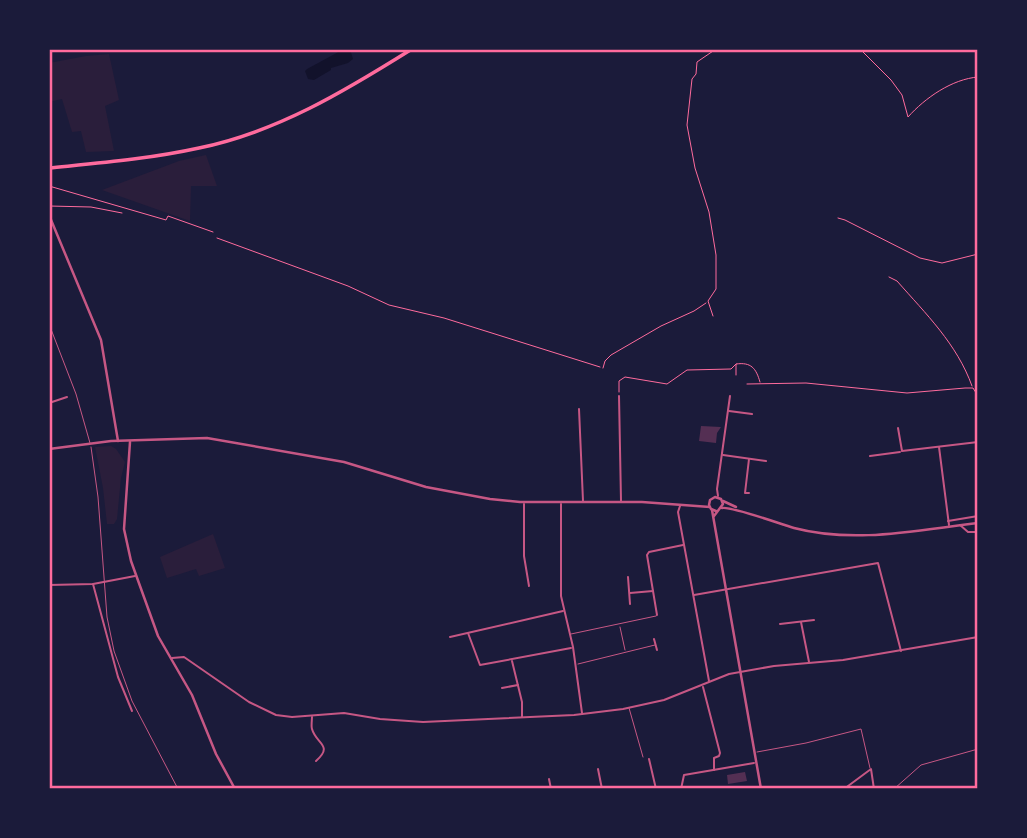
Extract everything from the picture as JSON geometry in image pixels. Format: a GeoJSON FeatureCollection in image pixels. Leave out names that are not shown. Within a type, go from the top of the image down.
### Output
{"type":"FeatureCollection","features":[{"type":"Feature","properties":{"kind":"main road"},"geometry":{"type":"LineString","coordinates":[[49,167],[150,157],[236,138],[314,107],[412,49]]}},
{"type":"Feature","properties":{"kind":"street"},"geometry":{"type":"LineString","coordinates":[[49,215],[102,340],[118,441]]}},
{"type":"Feature","properties":{"kind":"street"},"geometry":{"type":"LineString","coordinates":[[619,396],[621,502]]}},
{"type":"Feature","properties":{"kind":"street"},"geometry":{"type":"LineString","coordinates":[[730,396],[717,489],[711,500],[761,788],[749,789]]}},
{"type":"Feature","properties":{"kind":"street"},"geometry":{"type":"LineString","coordinates":[[49,403],[67,397]]}},
{"type":"Feature","properties":{"kind":"street"},"geometry":{"type":"LineString","coordinates":[[579,409],[583,502]]}},
{"type":"Feature","properties":{"kind":"street"},"geometry":{"type":"LineString","coordinates":[[728,411],[752,414]]}},
{"type":"Feature","properties":{"kind":"street"},"geometry":{"type":"LineString","coordinates":[[898,428],[902,451]]}},
{"type":"Feature","properties":{"kind":"street"},"geometry":{"type":"LineString","coordinates":[[49,449],[118,441],[206,438],[344,462],[457,494],[524,502],[642,502],[713,509],[728,506],[788,526],[834,536],[872,535],[949,524],[978,516]]}},
{"type":"Feature","properties":{"kind":"street"},"geometry":{"type":"LineString","coordinates":[[130,441],[124,529],[136,576],[158,636],[192,695],[216,754],[235,789]]}},
{"type":"Feature","properties":{"kind":"street"},"geometry":{"type":"LineString","coordinates":[[870,456],[978,442]]}},
{"type":"Feature","properties":{"kind":"street"},"geometry":{"type":"LineString","coordinates":[[939,447],[949,524]]}},
{"type":"Feature","properties":{"kind":"street"},"geometry":{"type":"LineString","coordinates":[[722,455],[766,461]]}},
{"type":"Feature","properties":{"kind":"street"},"geometry":{"type":"LineString","coordinates":[[748,493],[745,492],[749,459]]}},
{"type":"Feature","properties":{"kind":"street"},"geometry":{"type":"LineString","coordinates":[[717,489],[722,508]]}},
{"type":"Feature","properties":{"kind":"street"},"geometry":{"type":"LineString","coordinates":[[700,506],[720,499],[741,511]]}},
{"type":"Feature","properties":{"kind":"street"},"geometry":{"type":"LineString","coordinates":[[524,502],[524,556],[529,586]]}},
{"type":"Feature","properties":{"kind":"street"},"geometry":{"type":"LineString","coordinates":[[561,502],[561,588],[576,665],[582,714]]}},
{"type":"Feature","properties":{"kind":"street"},"geometry":{"type":"LineString","coordinates":[[680,506],[678,512],[710,682]]}},
{"type":"Feature","properties":{"kind":"street"},"geometry":{"type":"LineString","coordinates":[[949,524],[978,524]]}},
{"type":"Feature","properties":{"kind":"street"},"geometry":{"type":"LineString","coordinates":[[960,525],[968,532],[978,532]]}},
{"type":"Feature","properties":{"kind":"street"},"geometry":{"type":"LineString","coordinates":[[657,615],[647,555],[649,552],[684,545]]}},
{"type":"Feature","properties":{"kind":"street"},"geometry":{"type":"LineString","coordinates":[[694,595],[878,563],[901,651]]}},
{"type":"Feature","properties":{"kind":"street"},"geometry":{"type":"LineString","coordinates":[[49,585],[93,584],[136,576]]}},
{"type":"Feature","properties":{"kind":"street"},"geometry":{"type":"LineString","coordinates":[[628,577],[630,604]]}},
{"type":"Feature","properties":{"kind":"street"},"geometry":{"type":"LineString","coordinates":[[93,584],[118,677],[132,711]]}},
{"type":"Feature","properties":{"kind":"street"},"geometry":{"type":"LineString","coordinates":[[629,594],[654,591]]}},
{"type":"Feature","properties":{"kind":"street"},"geometry":{"type":"LineString","coordinates":[[450,637],[564,611]]}},
{"type":"Feature","properties":{"kind":"street"},"geometry":{"type":"LineString","coordinates":[[779,624],[814,620]]}},
{"type":"Feature","properties":{"kind":"street"},"geometry":{"type":"LineString","coordinates":[[801,622],[809,664]]}},
{"type":"Feature","properties":{"kind":"street"},"geometry":{"type":"LineString","coordinates":[[468,633],[480,665],[573,648]]}},
{"type":"Feature","properties":{"kind":"street"},"geometry":{"type":"LineString","coordinates":[[171,658],[184,657],[261,709],[289,717],[344,713],[423,722],[582,714],[629,708],[664,700],[741,671],[901,651],[978,637]]}},
{"type":"Feature","properties":{"kind":"street"},"geometry":{"type":"LineString","coordinates":[[653,639],[657,650]]}},
{"type":"Feature","properties":{"kind":"street"},"geometry":{"type":"LineString","coordinates":[[512,660],[519,685],[522,717]]}},
{"type":"Feature","properties":{"kind":"street"},"geometry":{"type":"LineString","coordinates":[[502,688],[519,685]]}},
{"type":"Feature","properties":{"kind":"street"},"geometry":{"type":"LineString","coordinates":[[703,686],[720,753],[719,757],[713,758],[714,770]]}},
{"type":"Feature","properties":{"kind":"street"},"geometry":{"type":"LineString","coordinates":[[312,716],[313,732],[324,748],[324,753],[316,761]]}},
{"type":"Feature","properties":{"kind":"street"},"geometry":{"type":"LineString","coordinates":[[649,759],[656,789]]}},
{"type":"Feature","properties":{"kind":"street"},"geometry":{"type":"LineString","coordinates":[[674,789],[680,789],[684,775],[757,762]]}},
{"type":"Feature","properties":{"kind":"street"},"geometry":{"type":"LineString","coordinates":[[598,769],[602,789]]}},
{"type":"Feature","properties":{"kind":"street"},"geometry":{"type":"LineString","coordinates":[[844,789],[871,769],[874,789]]}},
{"type":"Feature","properties":{"kind":"street"},"geometry":{"type":"LineString","coordinates":[[549,779],[551,789]]}},
{"type":"Feature","properties":{"kind":"lane"},"geometry":{"type":"LineString","coordinates":[[49,324],[76,394],[90,443],[98,497],[110,635],[121,672],[144,726],[178,789]]}},
{"type":"Feature","properties":{"kind":"lane"},"geometry":{"type":"LineString","coordinates":[[570,635],[657,615]]}},
{"type":"Feature","properties":{"kind":"lane"},"geometry":{"type":"LineString","coordinates":[[620,625],[625,652]]}},
{"type":"Feature","properties":{"kind":"lane"},"geometry":{"type":"LineString","coordinates":[[576,665],[656,645]]}},
{"type":"Feature","properties":{"kind":"lane"},"geometry":{"type":"LineString","coordinates":[[629,708],[643,757]]}},
{"type":"Feature","properties":{"kind":"lane"},"geometry":{"type":"LineString","coordinates":[[755,753],[861,729],[871,769]]}},
{"type":"Feature","properties":{"kind":"lane"},"geometry":{"type":"LineString","coordinates":[[894,789],[921,765],[978,749]]}},
{"type":"Feature","properties":{"kind":"path"},"geometry":{"type":"LineString","coordinates":[[217,238],[348,286],[389,304],[454,321],[602,367],[611,355],[661,326],[694,311],[708,301],[716,289],[716,255],[705,194],[695,168],[687,114],[697,62],[716,49]]}},
{"type":"Feature","properties":{"kind":"path"},"geometry":{"type":"LineString","coordinates":[[860,49],[902,95],[908,117],[919,104],[935,94],[978,77]]}},
{"type":"Feature","properties":{"kind":"path"},"geometry":{"type":"LineString","coordinates":[[49,186],[166,220],[168,216],[213,232]]}},
{"type":"Feature","properties":{"kind":"path"},"geometry":{"type":"LineString","coordinates":[[49,206],[91,207],[122,213]]}},
{"type":"Feature","properties":{"kind":"path"},"geometry":{"type":"LineString","coordinates":[[838,218],[920,258],[942,263],[978,254]]}},
{"type":"Feature","properties":{"kind":"path"},"geometry":{"type":"LineString","coordinates":[[889,277],[897,281],[955,349],[978,396]]}},
{"type":"Feature","properties":{"kind":"path"},"geometry":{"type":"LineString","coordinates":[[708,301],[713,316]]}},
{"type":"Feature","properties":{"kind":"path"},"geometry":{"type":"LineString","coordinates":[[619,396],[619,381],[625,377],[667,384],[687,370],[731,369],[736,364],[746,363],[753,366],[760,384]]}},
{"type":"Feature","properties":{"kind":"path"},"geometry":{"type":"LineString","coordinates":[[736,364],[736,375]]}},
{"type":"Feature","properties":{"kind":"path"},"geometry":{"type":"LineString","coordinates":[[747,384],[806,383],[907,393],[973,388]]}},
{"type":"Feature","properties":{"kind":"shaded area"},"geometry":{"type":"Polygon","coordinates":[[[344,49],[350,49],[353,59],[331,68],[314,80],[308,79],[305,71],[307,69],[344,49]]]}},
{"type":"Feature","properties":{"kind":"shaded area"},"geometry":{"type":"Polygon","coordinates":[[[109,54],[119,100],[105,106],[114,151],[86,152],[81,131],[72,132],[62,99],[49,102],[49,63],[109,54]]]}},
{"type":"Feature","properties":{"kind":"shaded area"},"geometry":{"type":"Polygon","coordinates":[[[206,155],[217,186],[191,186],[190,221],[102,190],[179,161],[206,155]]]}},
{"type":"Feature","properties":{"kind":"shaded area"},"geometry":{"type":"Polygon","coordinates":[[[111,446],[125,462],[117,519],[114,524],[107,524],[95,447],[111,446]]]}},
{"type":"Feature","properties":{"kind":"shaded area"},"geometry":{"type":"Polygon","coordinates":[[[213,534],[225,568],[199,576],[196,569],[167,578],[160,557],[213,534]]]}},
{"type":"Feature","properties":{"kind":"building"},"geometry":{"type":"Polygon","coordinates":[[[701,426],[721,427],[716,443],[699,441],[701,426]]]}},
{"type":"Feature","properties":{"kind":"building"},"geometry":{"type":"Polygon","coordinates":[[[745,772],[747,781],[728,784],[727,775],[745,772]]]}}]}
